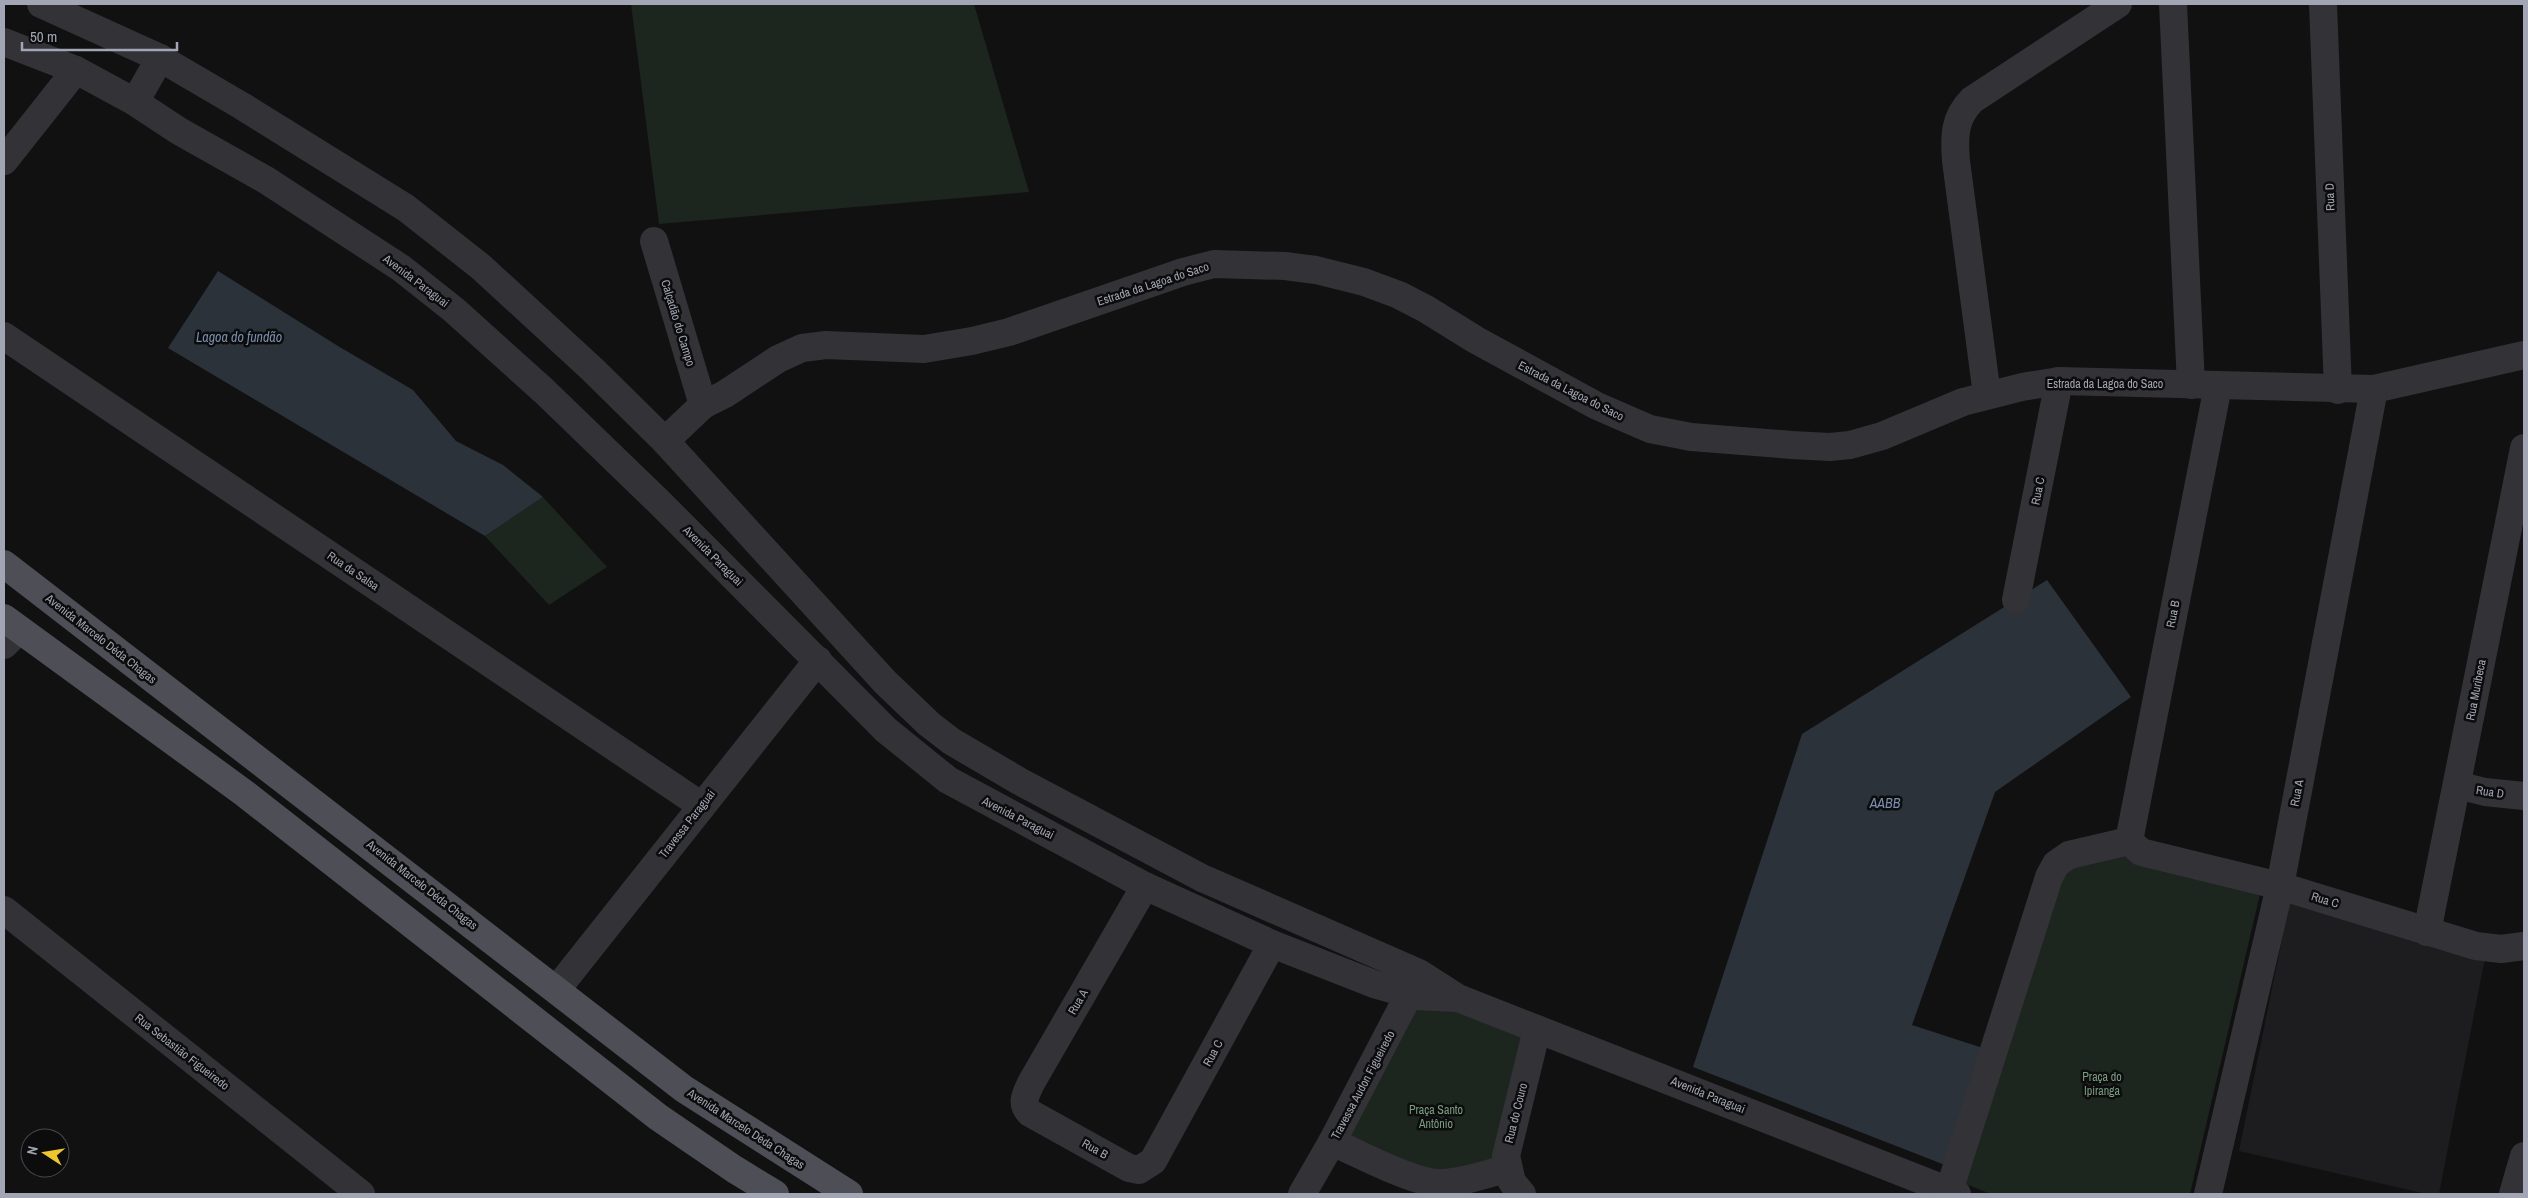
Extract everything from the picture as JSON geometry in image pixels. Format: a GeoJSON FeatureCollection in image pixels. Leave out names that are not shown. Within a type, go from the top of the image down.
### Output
{"type":"FeatureCollection","features":[{"type":"Feature","properties":{"kind":"main road","name":"Avenida Marcelo Déda Chagas"},"geometry":{"type":"LineString","coordinates":[[4,564],[558,989],[684,1090],[849,1194]]}},
{"type":"Feature","properties":{"kind":"main road"},"geometry":{"type":"LineString","coordinates":[[9,631],[244,793],[658,1117],[734,1169],[775,1194]]}},
{"type":"Feature","properties":{"kind":"main road"},"geometry":{"type":"LineString","coordinates":[[429,938],[452,908]]}},
{"type":"Feature","properties":{"kind":"main road"},"geometry":{"type":"LineString","coordinates":[[465,966],[487,935]]}},
{"type":"Feature","properties":{"kind":"street","name":"Avenida Paraguai"},"geometry":{"type":"LineString","coordinates":[[41,4],[160,58],[242,106],[406,208],[481,267],[593,370],[665,441],[885,682],[929,724],[951,741],[1019,781],[1202,878],[1415,983],[1458,998],[1953,1193]]}},
{"type":"Feature","properties":{"kind":"street"},"geometry":{"type":"LineString","coordinates":[[1987,395],[1956,161],[1956,124],[1965,107],[1972,100],[2118,4]]}},
{"type":"Feature","properties":{"kind":"street"},"geometry":{"type":"LineString","coordinates":[[2173,4],[2191,385]]}},
{"type":"Feature","properties":{"kind":"street","name":"Rua D"},"geometry":{"type":"LineString","coordinates":[[2323,4],[2338,390]]}},
{"type":"Feature","properties":{"kind":"street","name":"Avenida Paraguai"},"geometry":{"type":"LineString","coordinates":[[4,42],[76,70],[135,102],[326,218],[401,268],[454,310],[544,391],[818,660],[886,730],[948,780],[1145,886],[1272,944],[1332,970],[1415,983]]}},
{"type":"Feature","properties":{"kind":"street"},"geometry":{"type":"LineString","coordinates":[[135,102],[160,58]]}},
{"type":"Feature","properties":{"kind":"street"},"geometry":{"type":"LineString","coordinates":[[4,161],[76,70]]}},
{"type":"Feature","properties":{"kind":"street","name":"Calçadão do Campo"},"geometry":{"type":"LineString","coordinates":[[654,241],[703,405]]}},
{"type":"Feature","properties":{"kind":"street","name":"Estrada da Lagoa do Saco"},"geometry":{"type":"LineString","coordinates":[[665,441],[703,405],[725,394],[778,359],[802,348],[826,345],[924,349],[972,341],[1009,332],[1202,267],[1239,264],[1316,270],[1364,282],[1398,295],[1571,394],[1650,429],[1691,436],[1801,445],[1850,445],[1882,436],[1963,402],[1987,395],[2060,381],[2338,390],[2374,389],[2524,355]]}},
{"type":"Feature","properties":{"kind":"street","name":"Rua da Salsa"},"geometry":{"type":"LineString","coordinates":[[4,336],[702,806]]}},
{"type":"Feature","properties":{"kind":"street","name":"Rua C"},"geometry":{"type":"LineString","coordinates":[[2016,600],[2060,381]]}},
{"type":"Feature","properties":{"kind":"street","name":"Rua B"},"geometry":{"type":"LineString","coordinates":[[2129,842],[2218,386]]}},
{"type":"Feature","properties":{"kind":"street","name":"Rua A"},"geometry":{"type":"LineString","coordinates":[[2208,1194],[2280,886],[2374,389]]}},
{"type":"Feature","properties":{"kind":"street","name":"Rua Muribeca"},"geometry":{"type":"LineString","coordinates":[[2427,932],[2524,448]]}},
{"type":"Feature","properties":{"kind":"street","name":"Travessa Paraguai"},"geometry":{"type":"LineString","coordinates":[[558,989],[818,660]]}},
{"type":"Feature","properties":{"kind":"street","name":"Rua D"},"geometry":{"type":"LineString","coordinates":[[2457,785],[2485,792],[2524,796]]}},
{"type":"Feature","properties":{"kind":"street"},"geometry":{"type":"LineString","coordinates":[[1953,1193],[2049,877],[2056,864],[2069,855],[2129,842]]}},
{"type":"Feature","properties":{"kind":"street","name":"Rua C"},"geometry":{"type":"LineString","coordinates":[[2129,842],[2141,852],[2280,886],[2427,932],[2489,949],[2524,946]]}},
{"type":"Feature","properties":{"kind":"street","name":"Rua A"},"geometry":{"type":"LineString","coordinates":[[1038,1117],[1025,1107],[1024,1101],[1031,1083],[1145,886]]}},
{"type":"Feature","properties":{"kind":"street","name":"Rua Sebastião Figueiredo"},"geometry":{"type":"LineString","coordinates":[[4,910],[362,1194]]}},
{"type":"Feature","properties":{"kind":"street","name":"Rua C"},"geometry":{"type":"LineString","coordinates":[[1153,1161],[1272,944]]}},
{"type":"Feature","properties":{"kind":"street","name":"Travessa Audon Figueiredo"},"geometry":{"type":"LineString","coordinates":[[1302,1194],[1332,1142],[1415,983]]}},
{"type":"Feature","properties":{"kind":"street","name":"Rua do Couro"},"geometry":{"type":"LineString","coordinates":[[1507,1169],[1507,1150],[1537,1029]]}},
{"type":"Feature","properties":{"kind":"street","name":"Rua B"},"geometry":{"type":"LineString","coordinates":[[1038,1117],[1133,1170],[1145,1168],[1153,1161]]}},
{"type":"Feature","properties":{"kind":"street"},"geometry":{"type":"LineString","coordinates":[[1332,1142],[1387,1166],[1434,1183],[1463,1180],[1507,1169],[1512,1182],[1522,1194]]}},
{"type":"Feature","properties":{"kind":"street"},"geometry":{"type":"LineString","coordinates":[[2513,1194],[2524,1156]]}},
{"type":"Feature","properties":{"kind":"shaded area"},"geometry":{"type":"Polygon","coordinates":[[[2292,890],[2486,953],[2439,1194],[2427,1194],[2239,1151],[2292,890]]]}},
{"type":"Feature","properties":{"kind":"green space"},"geometry":{"type":"Polygon","coordinates":[[[631,4],[974,4],[1029,192],[659,224],[631,4]]]}},
{"type":"Feature","properties":{"kind":"green space"},"geometry":{"type":"Polygon","coordinates":[[[543,497],[607,567],[549,605],[485,536],[543,497]]]}},
{"type":"Feature","properties":{"kind":"green space","name":"Praça do Ipiranga"},"geometry":{"type":"Polygon","coordinates":[[[2123,843],[2264,877],[2190,1194],[1991,1194],[1953,1179],[2063,858],[2123,843]]]}},
{"type":"Feature","properties":{"kind":"green space","name":"Praça Santo Antônio"},"geometry":{"type":"Polygon","coordinates":[[[1414,998],[1532,1029],[1498,1181],[1432,1194],[1417,1194],[1338,1141],[1414,998]]]}},
{"type":"Feature","properties":{"kind":"water","name":"Lagoa do fundão"},"geometry":{"type":"Polygon","coordinates":[[[218,271],[338,346],[413,390],[456,441],[503,465],[543,497],[485,536],[168,348],[218,271]]]}},
{"type":"Feature","properties":{"kind":"water","name":"AABB"},"geometry":{"type":"Polygon","coordinates":[[[2047,580],[2131,697],[1995,792],[1912,1025],[1986,1049],[1945,1165],[1693,1067],[1802,734],[2047,580]]]}}]}
